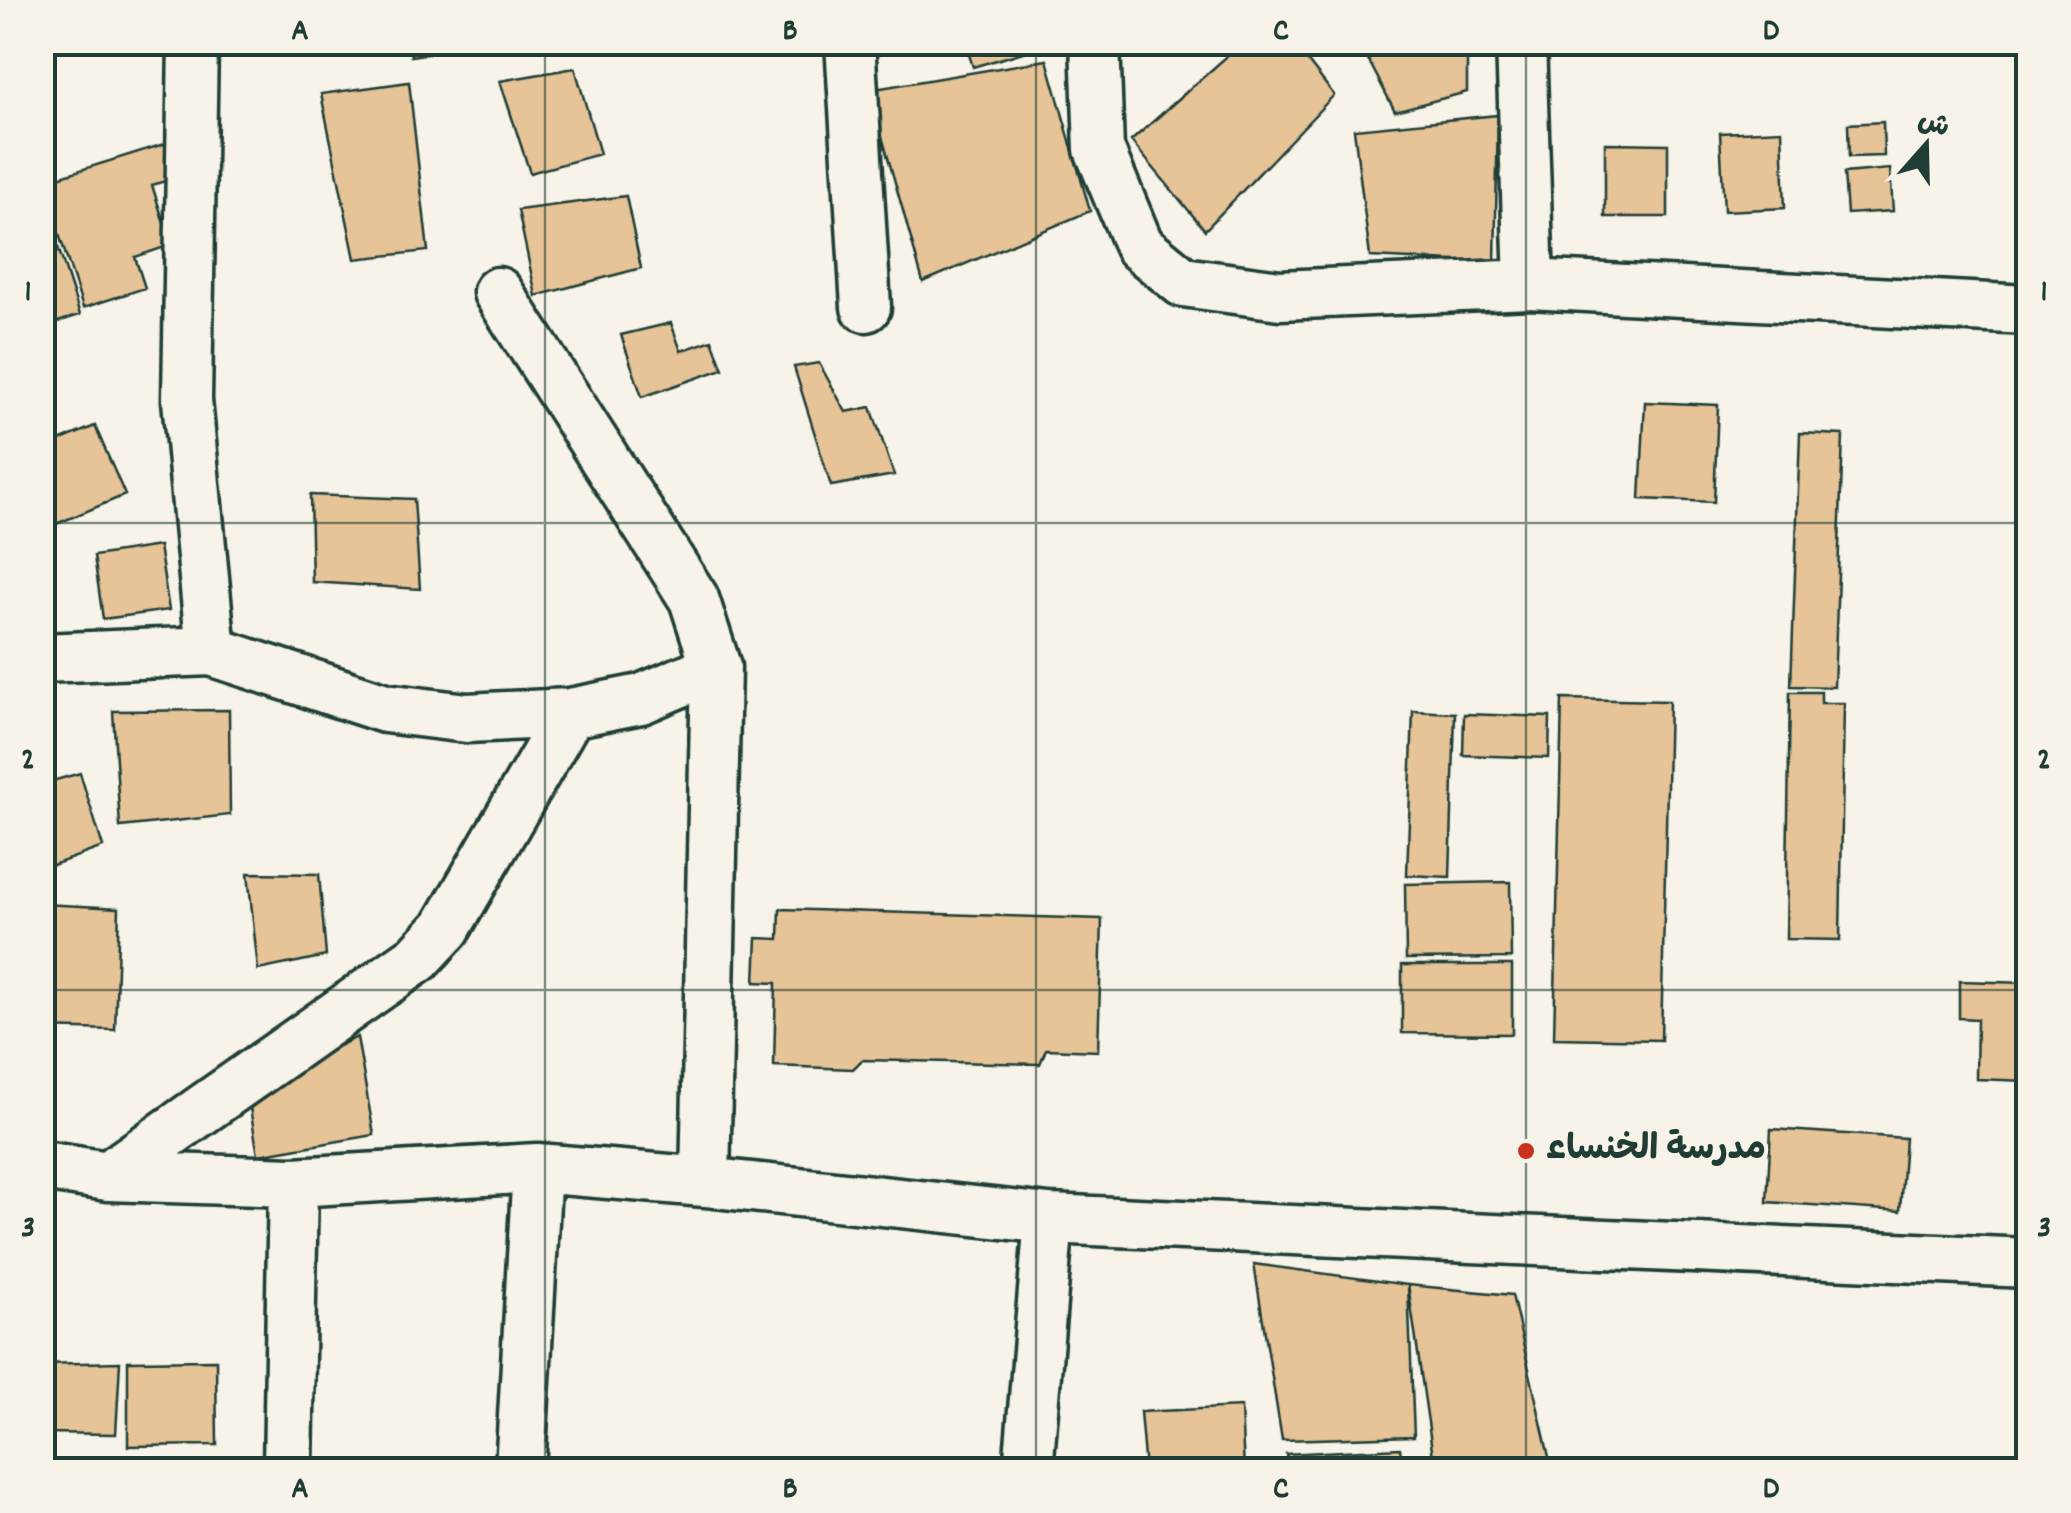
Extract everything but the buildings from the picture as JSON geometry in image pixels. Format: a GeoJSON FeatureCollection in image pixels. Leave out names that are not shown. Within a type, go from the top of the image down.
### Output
{"type":"FeatureCollection","features":[{"type":"Feature","properties":{"kind":"street"},"geometry":{"type":"LineString","coordinates":[[192,42],[188,400],[211,652]]}},
{"type":"Feature","properties":{"kind":"street"},"geometry":{"type":"LineString","coordinates":[[850,42],[866,306]]}},
{"type":"Feature","properties":{"kind":"street"},"geometry":{"type":"LineString","coordinates":[[1095,42],[1099,149],[1139,246],[1183,282],[1280,295],[1528,284],[2028,310]]}},
{"type":"Feature","properties":{"kind":"street"},"geometry":{"type":"LineString","coordinates":[[1521,42],[1528,284]]}},
{"type":"Feature","properties":{"kind":"street"},"geometry":{"type":"LineString","coordinates":[[498,292],[694,599],[716,667],[705,1182]]}},
{"type":"Feature","properties":{"kind":"street"},"geometry":{"type":"LineString","coordinates":[[42,658],[211,652],[385,708],[466,718],[570,714],[641,699],[716,667]]}},
{"type":"Feature","properties":{"kind":"street"},"geometry":{"type":"LineString","coordinates":[[108,1176],[418,958],[446,928],[570,714]]}},
{"type":"Feature","properties":{"kind":"street"},"geometry":{"type":"LineString","coordinates":[[42,1166],[108,1176],[293,1182],[536,1168],[705,1182],[1049,1220],[2028,1264]]}},
{"type":"Feature","properties":{"kind":"street"},"geometry":{"type":"LineString","coordinates":[[520,1470],[536,1168]]}},
{"type":"Feature","properties":{"kind":"street"},"geometry":{"type":"LineString","coordinates":[[288,1470],[293,1182]]}},
{"type":"Feature","properties":{"kind":"street"},"geometry":{"type":"LineString","coordinates":[[1028,1470],[1049,1220]]}},
{"type":"Feature","properties":{"kind":"place","name":"مدرسة الخنساء"},"geometry":{"type":"Point","coordinates":[1526,1151]}}]}
